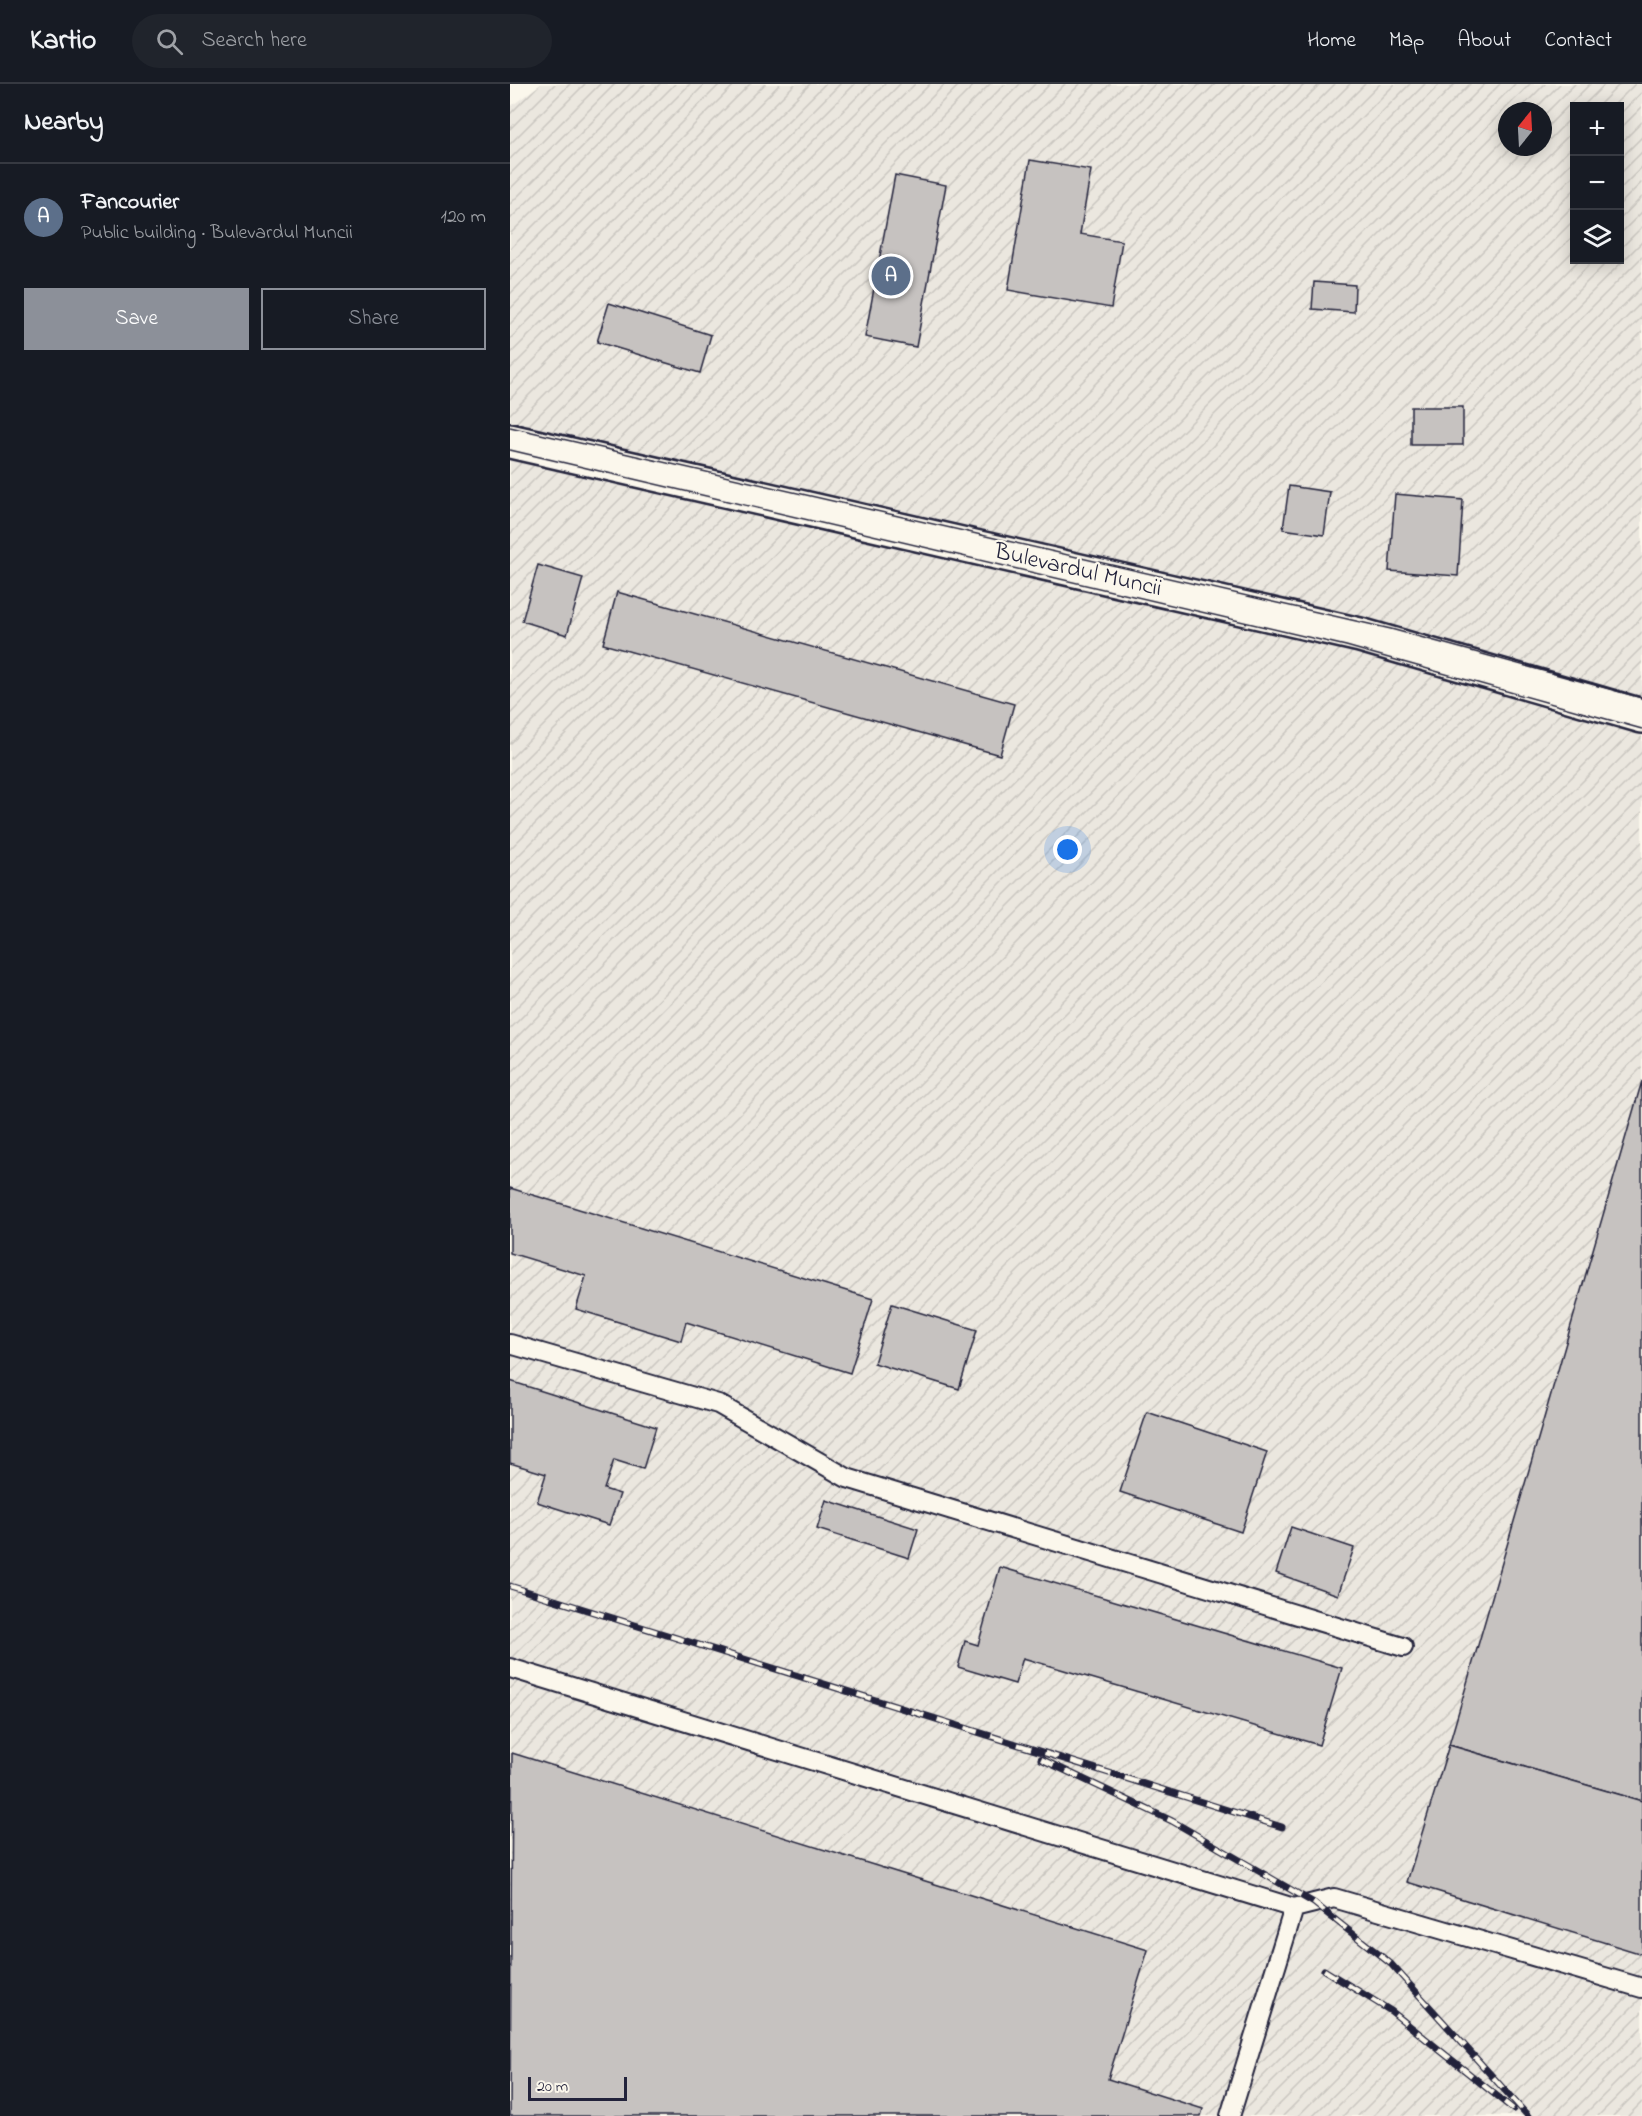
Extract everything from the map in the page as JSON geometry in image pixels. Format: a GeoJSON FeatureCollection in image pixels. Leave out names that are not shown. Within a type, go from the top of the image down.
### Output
{"type":"FeatureCollection","features":[{"type":"Feature","properties":{"kind":"main road","name":"Bulevardul Muncii"},"geometry":{"type":"LineString","coordinates":[[510,441],[1360,635],[1642,716]]}},
{"type":"Feature","properties":{"kind":"lane"},"geometry":{"type":"LineString","coordinates":[[510,1344],[718,1404],[847,1478],[1403,1647]]}},
{"type":"Feature","properties":{"kind":"lane"},"geometry":{"type":"LineString","coordinates":[[510,1668],[1294,1908],[1334,1898],[1642,1988]]}},
{"type":"Feature","properties":{"kind":"lane"},"geometry":{"type":"LineString","coordinates":[[1230,2116],[1294,1908]]}},
{"type":"Feature","properties":{"kind":"shaded area"},"geometry":{"type":"Polygon","coordinates":[[[541,84],[1642,84],[1642,2116],[510,2116],[510,107],[541,84]]]}},
{"type":"Feature","properties":{"kind":"building"},"geometry":{"type":"Polygon","coordinates":[[[1030,160],[1091,170],[1080,234],[1122,241],[1111,308],[1008,290],[1030,160]]]}},
{"type":"Feature","properties":{"kind":"building"},"geometry":{"type":"Polygon","coordinates":[[[895,175],[946,185],[916,347],[865,337],[895,175]]]}},
{"type":"Feature","properties":{"kind":"building"},"geometry":{"type":"Polygon","coordinates":[[[1314,282],[1355,285],[1354,312],[1312,309],[1314,282]]]}},
{"type":"Feature","properties":{"kind":"building"},"geometry":{"type":"Polygon","coordinates":[[[609,303],[711,335],[700,373],[597,342],[609,303]]]}},
{"type":"Feature","properties":{"kind":"building"},"geometry":{"type":"Polygon","coordinates":[[[1411,407],[1463,407],[1463,445],[1411,445],[1411,407]]]}},
{"type":"Feature","properties":{"kind":"building"},"geometry":{"type":"Polygon","coordinates":[[[1289,486],[1330,492],[1324,535],[1283,529],[1289,486]]]}},
{"type":"Feature","properties":{"kind":"building"},"geometry":{"type":"Polygon","coordinates":[[[1395,494],[1463,500],[1458,576],[1389,571],[1395,494]]]}},
{"type":"Feature","properties":{"kind":"building"},"geometry":{"type":"Polygon","coordinates":[[[538,565],[583,578],[567,635],[522,621],[538,565]]]}},
{"type":"Feature","properties":{"kind":"building"},"geometry":{"type":"Polygon","coordinates":[[[617,592],[1014,704],[1000,755],[603,644],[617,592]]]}},
{"type":"Feature","properties":{"kind":"building"},"geometry":{"type":"Polygon","coordinates":[[[1642,1081],[1642,1801],[1449,1745],[1642,1081]]]}},
{"type":"Feature","properties":{"kind":"building"},"geometry":{"type":"Polygon","coordinates":[[[510,1188],[873,1299],[850,1373],[686,1322],[681,1341],[576,1309],[586,1276],[510,1253],[510,1188]]]}},
{"type":"Feature","properties":{"kind":"building"},"geometry":{"type":"Polygon","coordinates":[[[892,1304],[977,1330],[959,1389],[874,1363],[892,1304]]]}},
{"type":"Feature","properties":{"kind":"building"},"geometry":{"type":"Polygon","coordinates":[[[510,1381],[656,1427],[643,1469],[614,1460],[604,1489],[620,1494],[609,1525],[537,1502],[546,1474],[510,1463],[510,1381]]]}},
{"type":"Feature","properties":{"kind":"building"},"geometry":{"type":"Polygon","coordinates":[[[1147,1412],[1267,1452],[1241,1532],[1120,1492],[1147,1412]]]}},
{"type":"Feature","properties":{"kind":"building"},"geometry":{"type":"Polygon","coordinates":[[[826,1500],[918,1529],[909,1558],[817,1529],[826,1500]]]}},
{"type":"Feature","properties":{"kind":"building"},"geometry":{"type":"Polygon","coordinates":[[[1291,1527],[1354,1548],[1338,1595],[1276,1573],[1291,1527]]]}},
{"type":"Feature","properties":{"kind":"building"},"geometry":{"type":"Polygon","coordinates":[[[1000,1567],[1342,1668],[1319,1745],[1023,1658],[1015,1684],[958,1667],[965,1641],[978,1645],[1000,1567]]]}},
{"type":"Feature","properties":{"kind":"building"},"geometry":{"type":"Polygon","coordinates":[[[1449,1745],[1642,1801],[1642,1954],[1407,1882],[1449,1745]]]}},
{"type":"Feature","properties":{"kind":"building"},"geometry":{"type":"Polygon","coordinates":[[[512,1753],[1148,1950],[1108,2079],[1203,2109],[1201,2116],[510,2116],[512,1753]]]}},
{"type":"Feature","properties":{"kind":"tram line"},"geometry":{"type":"LineString","coordinates":[[510,427],[1391,629],[1642,698]]}},
{"type":"Feature","properties":{"kind":"tram line"},"geometry":{"type":"LineString","coordinates":[[510,450],[1346,646],[1642,729]]}},
{"type":"Feature","properties":{"kind":"railway"},"geometry":{"type":"LineString","coordinates":[[510,1586],[1282,1827]]}},
{"type":"Feature","properties":{"kind":"railway"},"geometry":{"type":"LineString","coordinates":[[1041,1759],[1172,1821],[1314,1903],[1391,1964],[1528,2116]]}},
{"type":"Feature","properties":{"kind":"railway"},"geometry":{"type":"LineString","coordinates":[[1324,1970],[1391,2011],[1513,2109]]}},
{"type":"Feature","properties":{"kind":"place","name":"Fancourier"},"geometry":{"type":"Point","coordinates":[891,276]}}]}
